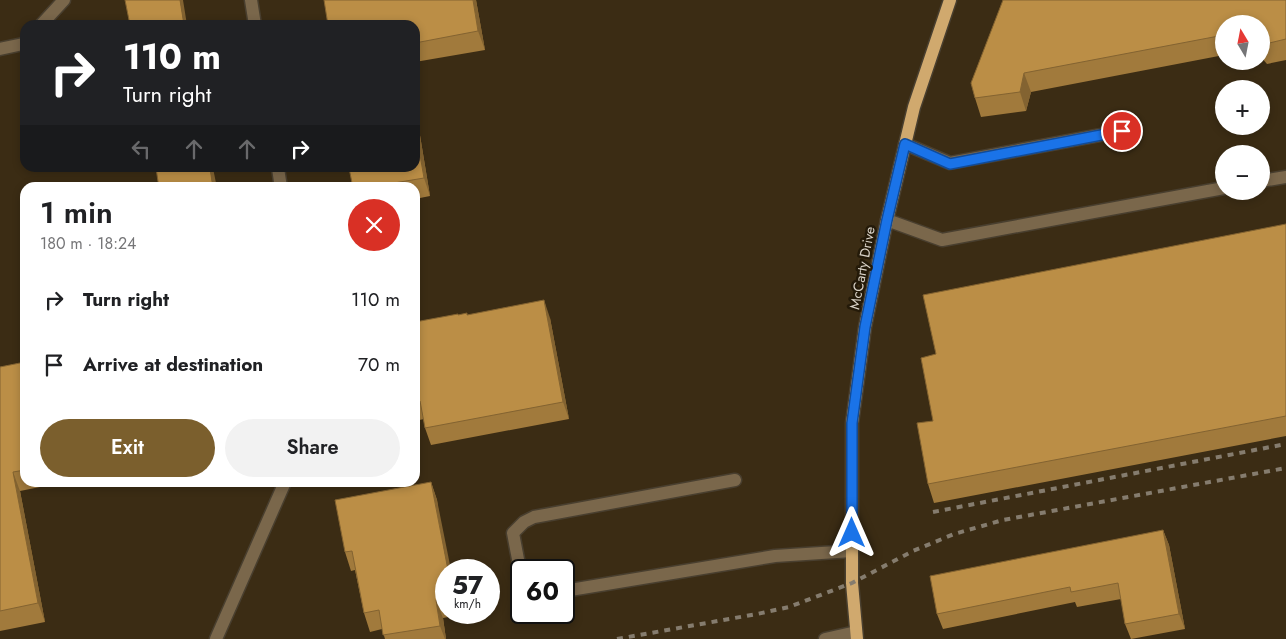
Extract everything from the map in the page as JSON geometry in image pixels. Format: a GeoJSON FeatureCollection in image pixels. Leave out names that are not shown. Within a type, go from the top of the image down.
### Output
{"type":"FeatureCollection","features":[{"type":"Feature","properties":{"kind":"main road","name":"McCarty Drive"},"geometry":{"type":"LineString","coordinates":[[856,636],[852,583],[852,423],[865,327],[887,220],[914,107],[950,0]]}},
{"type":"Feature","properties":{"kind":"lane"},"geometry":{"type":"LineString","coordinates":[[45,20],[64,0]]}},
{"type":"Feature","properties":{"kind":"lane"},"geometry":{"type":"LineString","coordinates":[[251,0],[254,20]]}},
{"type":"Feature","properties":{"kind":"lane"},"geometry":{"type":"LineString","coordinates":[[0,49],[20,44]]}},
{"type":"Feature","properties":{"kind":"lane"},"geometry":{"type":"LineString","coordinates":[[905,144],[950,164],[1122,131]]}},
{"type":"Feature","properties":{"kind":"lane"},"geometry":{"type":"LineString","coordinates":[[1270,180],[1286,177]]}},
{"type":"Feature","properties":{"kind":"lane"},"geometry":{"type":"LineString","coordinates":[[887,220],[942,240],[1215,190]]}},
{"type":"Feature","properties":{"kind":"lane"},"geometry":{"type":"LineString","coordinates":[[518,559],[513,533],[524,522],[534,517],[735,480]]}},
{"type":"Feature","properties":{"kind":"lane"},"geometry":{"type":"LineString","coordinates":[[216,639],[283,487]]}},
{"type":"Feature","properties":{"kind":"lane"},"geometry":{"type":"LineString","coordinates":[[575,589],[776,556],[852,551]]}},
{"type":"Feature","properties":{"kind":"lane"},"geometry":{"type":"LineString","coordinates":[[825,639],[856,636]]}},
{"type":"Feature","properties":{"kind":"shaded area"},"geometry":{"type":"Polygon","coordinates":[[[0,0],[1286,0],[1286,639],[0,639],[0,0]]]}},
{"type":"Feature","properties":{"kind":"building"},"geometry":{"type":"Polygon","coordinates":[[[125,0],[180,0],[183,20],[129,20],[125,0]]]}},
{"type":"Feature","properties":{"kind":"building"},"geometry":{"type":"Polygon","coordinates":[[[324,0],[473,0],[478,31],[420,42],[420,20],[327,20],[324,0]]]}},
{"type":"Feature","properties":{"kind":"building"},"geometry":{"type":"Polygon","coordinates":[[[1003,0],[1286,0],[1286,39],[1270,43],[1270,15],[1215,15],[1215,37],[1024,73],[1020,92],[975,98],[971,83],[1003,0]]]}},
{"type":"Feature","properties":{"kind":"building"},"geometry":{"type":"Polygon","coordinates":[[[420,155],[424,178],[400,182],[352,182],[350,172],[420,172],[420,155]]]}},
{"type":"Feature","properties":{"kind":"building"},"geometry":{"type":"Polygon","coordinates":[[[157,172],[211,172],[212,182],[158,182],[157,172]]]}},
{"type":"Feature","properties":{"kind":"building"},"geometry":{"type":"Polygon","coordinates":[[[1286,224],[1286,416],[928,484],[917,423],[933,421],[921,358],[936,354],[923,295],[1286,224]]]}},
{"type":"Feature","properties":{"kind":"building"},"geometry":{"type":"Polygon","coordinates":[[[544,300],[563,402],[425,428],[420,401],[420,321],[458,314],[467,313],[467,315],[544,300]]]}},
{"type":"Feature","properties":{"kind":"building"},"geometry":{"type":"Polygon","coordinates":[[[20,363],[20,471],[13,472],[38,603],[0,611],[0,367],[20,363]]]}},
{"type":"Feature","properties":{"kind":"building"},"geometry":{"type":"Polygon","coordinates":[[[431,482],[446,559],[435,559],[435,624],[440,624],[440,626],[383,635],[379,610],[364,613],[352,551],[345,552],[335,500],[404,487],[420,487],[420,484],[431,482]]]}},
{"type":"Feature","properties":{"kind":"building"},"geometry":{"type":"Polygon","coordinates":[[[1163,530],[1179,614],[1125,624],[1118,583],[1071,592],[1070,587],[937,614],[930,576],[1163,530]]]}},
{"type":"Feature","properties":{"kind":"railway"},"geometry":{"type":"LineString","coordinates":[[933,512],[1286,444]]}},
{"type":"Feature","properties":{"kind":"railway"},"geometry":{"type":"LineString","coordinates":[[617,639],[789,607],[852,583],[913,551],[954,534],[1003,520],[1286,468]]}},
{"type":"Feature","properties":{"kind":"route"},"geometry":{"type":"LineString","coordinates":[[852,533],[852,423],[865,327],[905,144],[950,164],[1122,131]]}}]}
